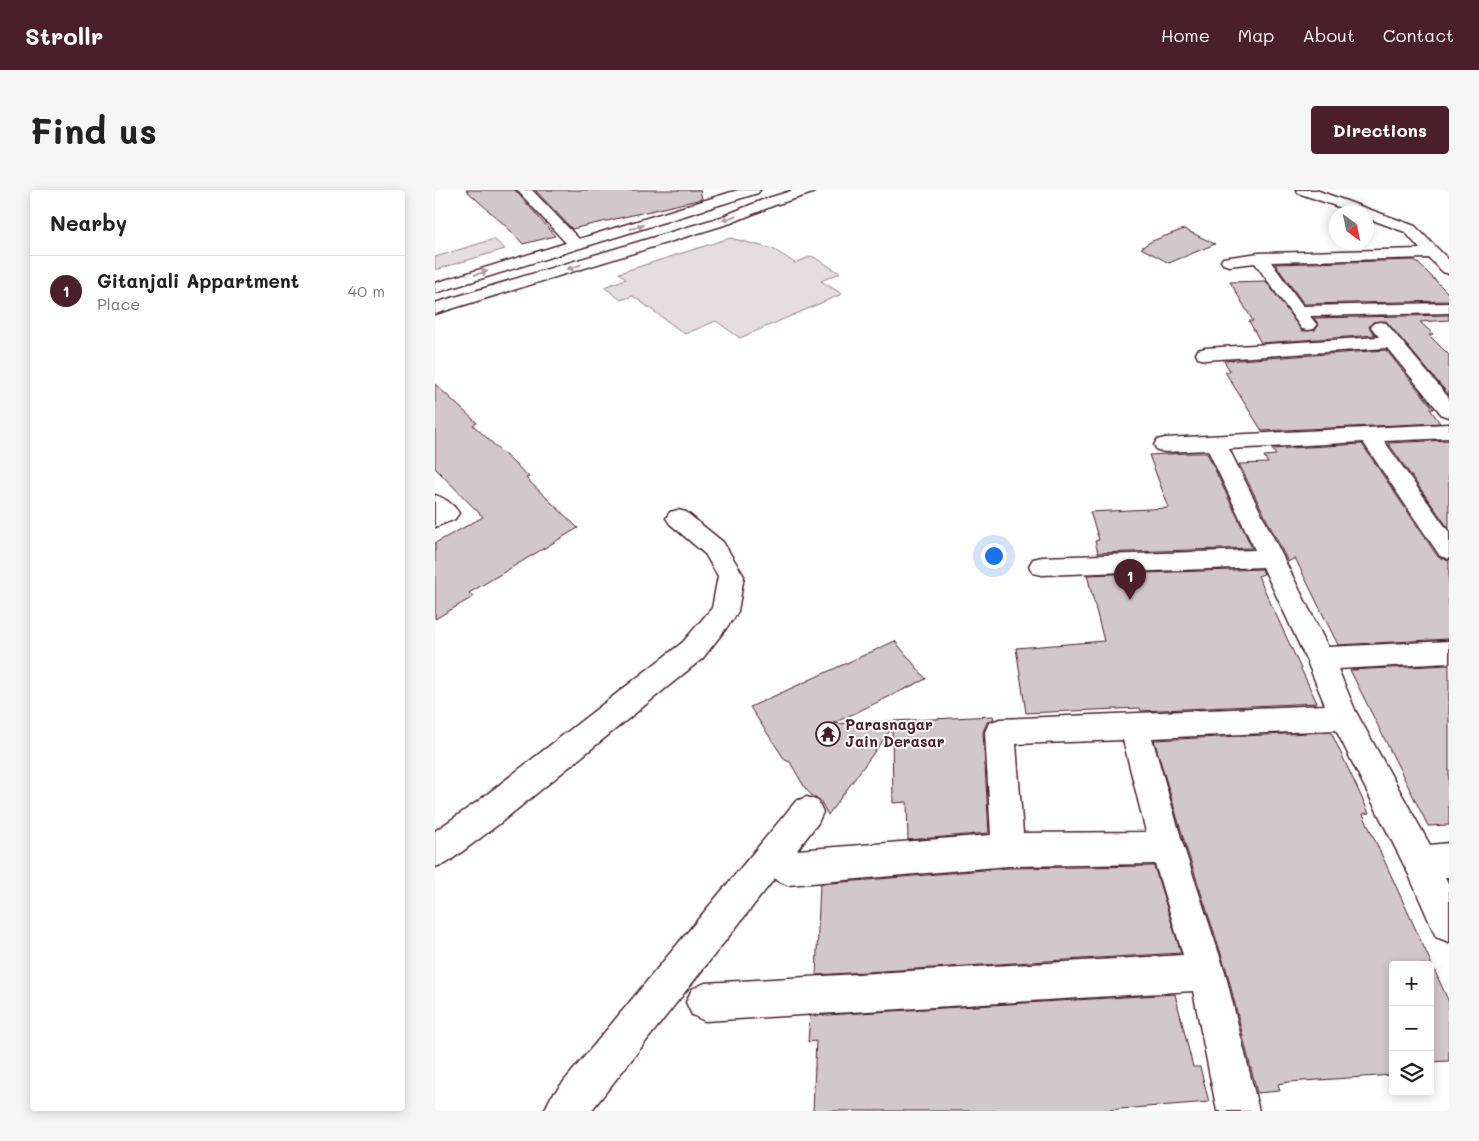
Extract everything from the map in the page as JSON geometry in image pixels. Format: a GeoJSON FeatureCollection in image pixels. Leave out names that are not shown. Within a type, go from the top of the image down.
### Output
{"type":"FeatureCollection","features":[{"type":"Feature","properties":{"kind":"street"},"geometry":{"type":"LineString","coordinates":[[524,190],[576,244]]}},
{"type":"Feature","properties":{"kind":"street"},"geometry":{"type":"LineString","coordinates":[[435,309],[726,220],[808,190]]}},
{"type":"Feature","properties":{"kind":"street"},"geometry":{"type":"LineString","coordinates":[[1303,190],[1344,205]]}},
{"type":"Feature","properties":{"kind":"street"},"geometry":{"type":"LineString","coordinates":[[435,288],[746,192],[761,206]]}},
{"type":"Feature","properties":{"kind":"street"},"geometry":{"type":"LineString","coordinates":[[1374,216],[1410,229],[1449,269]]}},
{"type":"Feature","properties":{"kind":"street"},"geometry":{"type":"LineString","coordinates":[[1229,261],[1259,258],[1432,253]]}},
{"type":"Feature","properties":{"kind":"street"},"geometry":{"type":"LineString","coordinates":[[1259,258],[1325,348]]}},
{"type":"Feature","properties":{"kind":"street"},"geometry":{"type":"LineString","coordinates":[[1298,311],[1449,308]]}},
{"type":"Feature","properties":{"kind":"street"},"geometry":{"type":"LineString","coordinates":[[1366,310],[1449,412]]}},
{"type":"Feature","properties":{"kind":"street"},"geometry":{"type":"LineString","coordinates":[[1205,354],[1325,348],[1392,342]]}},
{"type":"Feature","properties":{"kind":"street"},"geometry":{"type":"LineString","coordinates":[[1165,445],[1449,431]]}},
{"type":"Feature","properties":{"kind":"street"},"geometry":{"type":"LineString","coordinates":[[1369,435],[1449,550]]}},
{"type":"Feature","properties":{"kind":"street"},"geometry":{"type":"LineString","coordinates":[[1216,443],[1320,659],[1345,718],[1435,861],[1449,924]]}},
{"type":"Feature","properties":{"kind":"street"},"geometry":{"type":"LineString","coordinates":[[435,503],[447,513],[435,519]]}},
{"type":"Feature","properties":{"kind":"street"},"geometry":{"type":"LineString","coordinates":[[435,851],[488,813],[693,650],[725,611],[731,576],[714,548],[678,518]]}},
{"type":"Feature","properties":{"kind":"street"},"geometry":{"type":"LineString","coordinates":[[1042,566],[1271,558]]}},
{"type":"Feature","properties":{"kind":"street"},"geometry":{"type":"LineString","coordinates":[[1320,659],[1449,652]]}},
{"type":"Feature","properties":{"kind":"street"},"geometry":{"type":"LineString","coordinates":[[1008,850],[999,732],[1345,718]]}},
{"type":"Feature","properties":{"kind":"street"},"geometry":{"type":"LineString","coordinates":[[1133,726],[1167,848],[1207,972],[1238,1111]]}},
{"type":"Feature","properties":{"kind":"street"},"geometry":{"type":"LineString","coordinates":[[565,1111],[807,812]]}},
{"type":"Feature","properties":{"kind":"street"},"geometry":{"type":"LineString","coordinates":[[788,868],[1008,850],[1167,848]]}},
{"type":"Feature","properties":{"kind":"street"},"geometry":{"type":"LineString","coordinates":[[705,1002],[1207,972]]}},
{"type":"Feature","properties":{"kind":"shaded area"},"geometry":{"type":"Polygon","coordinates":[[[730,238],[773,249],[795,263],[812,256],[840,273],[821,281],[842,294],[740,338],[716,321],[685,334],[633,296],[621,300],[604,287],[626,279],[619,273],[730,238]]]}},
{"type":"Feature","properties":{"kind":"shaded area"},"geometry":{"type":"Polygon","coordinates":[[[494,239],[505,249],[435,270],[435,257],[494,239]]]}},
{"type":"Feature","properties":{"kind":"building"},"geometry":{"type":"Polygon","coordinates":[[[466,190],[515,190],[555,236],[523,244],[466,190]]]}},
{"type":"Feature","properties":{"kind":"building"},"geometry":{"type":"Polygon","coordinates":[[[535,190],[700,190],[702,199],[572,229],[535,190]]]}},
{"type":"Feature","properties":{"kind":"building"},"geometry":{"type":"Polygon","coordinates":[[[1184,229],[1215,244],[1169,263],[1141,248],[1152,241],[1184,229]]]}},
{"type":"Feature","properties":{"kind":"building"},"geometry":{"type":"Polygon","coordinates":[[[1415,260],[1449,294],[1449,301],[1304,304],[1275,264],[1415,260]]]}},
{"type":"Feature","properties":{"kind":"building"},"geometry":{"type":"Polygon","coordinates":[[[1266,281],[1302,331],[1315,330],[1319,325],[1314,318],[1449,315],[1449,320],[1420,322],[1433,334],[1429,335],[1449,355],[1449,395],[1386,321],[1373,322],[1369,327],[1375,335],[1261,343],[1249,321],[1253,321],[1230,282],[1266,281]]]}},
{"type":"Feature","properties":{"kind":"building"},"geometry":{"type":"Polygon","coordinates":[[[1386,350],[1434,409],[1430,409],[1440,423],[1262,431],[1225,372],[1230,371],[1224,361],[1386,350]]]}},
{"type":"Feature","properties":{"kind":"building"},"geometry":{"type":"Polygon","coordinates":[[[435,384],[477,423],[473,425],[529,477],[526,478],[578,528],[469,593],[473,597],[435,619],[435,543],[483,517],[435,468],[435,384]]]}},
{"type":"Feature","properties":{"kind":"building"},"geometry":{"type":"Polygon","coordinates":[[[1449,440],[1449,529],[1388,443],[1449,440]]]}},
{"type":"Feature","properties":{"kind":"building"},"geometry":{"type":"Polygon","coordinates":[[[1362,444],[1438,557],[1449,561],[1449,639],[1338,645],[1295,558],[1288,562],[1239,464],[1268,463],[1264,456],[1276,455],[1272,449],[1362,444]]]}},
{"type":"Feature","properties":{"kind":"building"},"geometry":{"type":"Polygon","coordinates":[[[1207,453],[1252,548],[1098,553],[1095,541],[1099,540],[1090,512],[1169,508],[1149,455],[1207,453]]]}},
{"type":"Feature","properties":{"kind":"building"},"geometry":{"type":"Polygon","coordinates":[[[1262,569],[1264,574],[1258,576],[1317,703],[1141,711],[1140,708],[1026,713],[1016,648],[1104,641],[1087,575],[1262,569]]]}},
{"type":"Feature","properties":{"kind":"building"},"geometry":{"type":"Polygon","coordinates":[[[895,641],[926,679],[832,724],[993,716],[994,719],[987,722],[983,732],[989,833],[908,840],[907,802],[893,803],[892,728],[828,815],[820,800],[813,797],[805,788],[790,762],[785,760],[750,707],[895,641]]]}},
{"type":"Feature","properties":{"kind":"building"},"geometry":{"type":"Polygon","coordinates":[[[1449,665],[1449,825],[1428,826],[1350,670],[1449,665]]]}},
{"type":"Feature","properties":{"kind":"building"},"geometry":{"type":"Polygon","coordinates":[[[1331,732],[1369,813],[1363,814],[1430,961],[1389,961],[1389,1075],[1289,1082],[1278,1084],[1280,1091],[1257,1093],[1227,972],[1186,847],[1154,740],[1331,732]]]}},
{"type":"Feature","properties":{"kind":"building"},"geometry":{"type":"Polygon","coordinates":[[[1154,866],[1181,953],[816,975],[820,884],[1008,868],[1154,866]]]}},
{"type":"Feature","properties":{"kind":"building"},"geometry":{"type":"Polygon","coordinates":[[[1434,969],[1449,1002],[1449,1061],[1434,1062],[1434,969]]]}},
{"type":"Feature","properties":{"kind":"building"},"geometry":{"type":"Polygon","coordinates":[[[1175,994],[1193,1067],[1200,1067],[1209,1102],[1095,1111],[813,1111],[816,1041],[808,1042],[810,1016],[1175,994]]]}},
{"type":"Feature","properties":{"kind":"place","name":"Gitanjali Appartment"},"geometry":{"type":"Point","coordinates":[1130,600]}},
{"type":"Feature","properties":{"kind":"place","name":"Parasnagar Jain Derasar"},"geometry":{"type":"Point","coordinates":[828,734]}}]}
